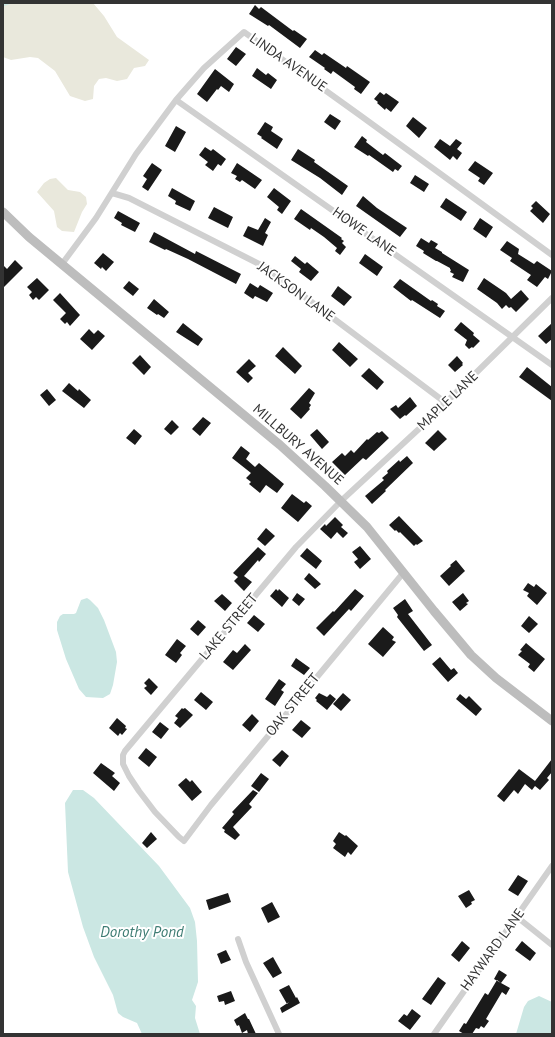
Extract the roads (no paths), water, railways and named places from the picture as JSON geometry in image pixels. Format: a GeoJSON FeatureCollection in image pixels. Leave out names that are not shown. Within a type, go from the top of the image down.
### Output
{"type":"FeatureCollection","features":[{"type":"Feature","properties":{"kind":"main road","name":"MILLBURY AVENUE"},"geometry":{"type":"LineString","coordinates":[[3,212],[29,237],[280,445],[341,501],[367,527],[442,622],[471,655],[496,678],[552,721]]}},
{"type":"Feature","properties":{"kind":"street","name":"LINDA AVENUE"},"geometry":{"type":"LineString","coordinates":[[62,264],[96,218],[136,154],[176,100],[204,68],[244,32],[552,255]]}},
{"type":"Feature","properties":{"kind":"street","name":"HOWE LANE"},"geometry":{"type":"LineString","coordinates":[[176,100],[552,365]]}},
{"type":"Feature","properties":{"kind":"street","name":"JACKSON LANE"},"geometry":{"type":"LineString","coordinates":[[112,193],[129,198],[264,267],[446,403]]}},
{"type":"Feature","properties":{"kind":"street","name":"MAPLE LANE"},"geometry":{"type":"LineString","coordinates":[[341,501],[446,403],[552,298]]}},
{"type":"Feature","properties":{"kind":"street","name":"LAKE STREET"},"geometry":{"type":"LineString","coordinates":[[184,841],[179,838],[139,791],[125,769],[123,757],[129,746],[296,547],[341,501]]}},
{"type":"Feature","properties":{"kind":"street","name":"OAK STREET"},"geometry":{"type":"LineString","coordinates":[[184,841],[211,805],[404,572]]}},
{"type":"Feature","properties":{"kind":"street","name":"HAYWARD LANE"},"geometry":{"type":"LineString","coordinates":[[434,1034],[552,866]]}},
{"type":"Feature","properties":{"kind":"street"},"geometry":{"type":"LineString","coordinates":[[517,917],[552,945]]}},
{"type":"Feature","properties":{"kind":"street"},"geometry":{"type":"LineString","coordinates":[[238,939],[246,962],[279,1034]]}},
{"type":"Feature","properties":{"kind":"water"},"geometry":{"type":"Polygon","coordinates":[[[87,598],[98,608],[116,652],[117,662],[113,685],[110,694],[103,698],[86,697],[79,689],[66,659],[57,630],[57,622],[60,616],[63,614],[76,613],[81,600],[87,598]]]}},
{"type":"Feature","properties":{"kind":"water","name":"Dorothy Pond"},"geometry":{"type":"Polygon","coordinates":[[[73,790],[83,790],[94,798],[159,866],[190,908],[195,922],[198,982],[192,1000],[196,1006],[195,1018],[200,1034],[142,1034],[137,1023],[123,1017],[118,1013],[113,995],[94,957],[83,927],[68,872],[65,803],[73,790]]]}},
{"type":"Feature","properties":{"kind":"water"},"geometry":{"type":"Polygon","coordinates":[[[539,996],[552,1002],[552,1034],[516,1034],[524,1007],[528,1001],[539,996]]]}},
{"type":"Feature","properties":{"kind":"waterway"},"geometry":{"type":"LineString","coordinates":[[3,5],[9,3]]}}]}
